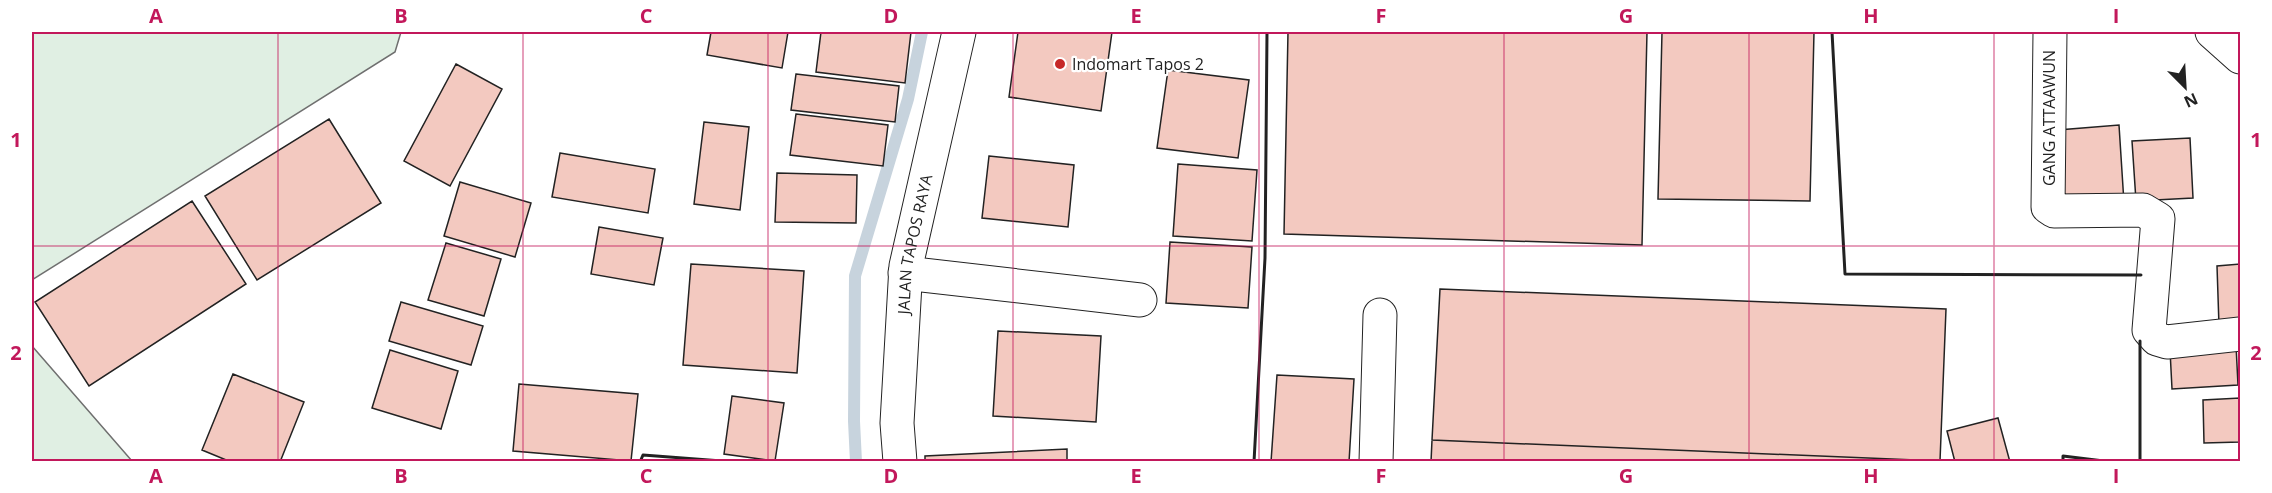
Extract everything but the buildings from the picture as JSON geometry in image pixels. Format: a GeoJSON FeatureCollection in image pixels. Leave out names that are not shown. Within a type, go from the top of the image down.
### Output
{"type":"FeatureCollection","features":[{"type":"Feature","properties":{"kind":"street","name":"JALAN TAPOS RAYA"},"geometry":{"type":"LineString","coordinates":[[900,462],[897,423],[905,273],[959,32]]}},
{"type":"Feature","properties":{"kind":"street","name":"GANG ATTAAWUN"},"geometry":{"type":"LineString","coordinates":[[2050,32],[2048,207],[2054,211],[2143,210],[2158,219],[2149,330],[2157,339],[2167,342],[2241,334]]}},
{"type":"Feature","properties":{"kind":"street"},"geometry":{"type":"LineString","coordinates":[[2212,32],[2241,57]]}},
{"type":"Feature","properties":{"kind":"street"},"geometry":{"type":"LineString","coordinates":[[905,273],[1140,300]]}},
{"type":"Feature","properties":{"kind":"street"},"geometry":{"type":"LineString","coordinates":[[1376,462],[1380,315]]}},
{"type":"Feature","properties":{"kind":"green space"},"geometry":{"type":"Polygon","coordinates":[[[32,32],[401,32],[395,52],[32,280],[32,32]]]}},
{"type":"Feature","properties":{"kind":"green space"},"geometry":{"type":"Polygon","coordinates":[[[32,346],[132,461],[32,461],[32,346]]]}},
{"type":"Feature","properties":{"kind":"waterway"},"geometry":{"type":"LineString","coordinates":[[856,462],[855,276],[908,99],[922,32]]}},
{"type":"Feature","properties":{"kind":"wall"},"geometry":{"type":"LineString","coordinates":[[1254,462],[1265,258],[1267,32]]}},
{"type":"Feature","properties":{"kind":"wall"},"geometry":{"type":"LineString","coordinates":[[1832,32],[1845,274],[2141,275]]}},
{"type":"Feature","properties":{"kind":"wall"},"geometry":{"type":"LineString","coordinates":[[2140,341],[2140,462]]}},
{"type":"Feature","properties":{"kind":"wall"},"geometry":{"type":"LineString","coordinates":[[640,462],[643,455],[735,462]]}},
{"type":"Feature","properties":{"kind":"wall"},"geometry":{"type":"LineString","coordinates":[[2063,462],[2063,456],[2112,462]]}},
{"type":"Feature","properties":{"kind":"place","name":"Indomart Tapos 2"},"geometry":{"type":"Point","coordinates":[1060,64]}}]}
